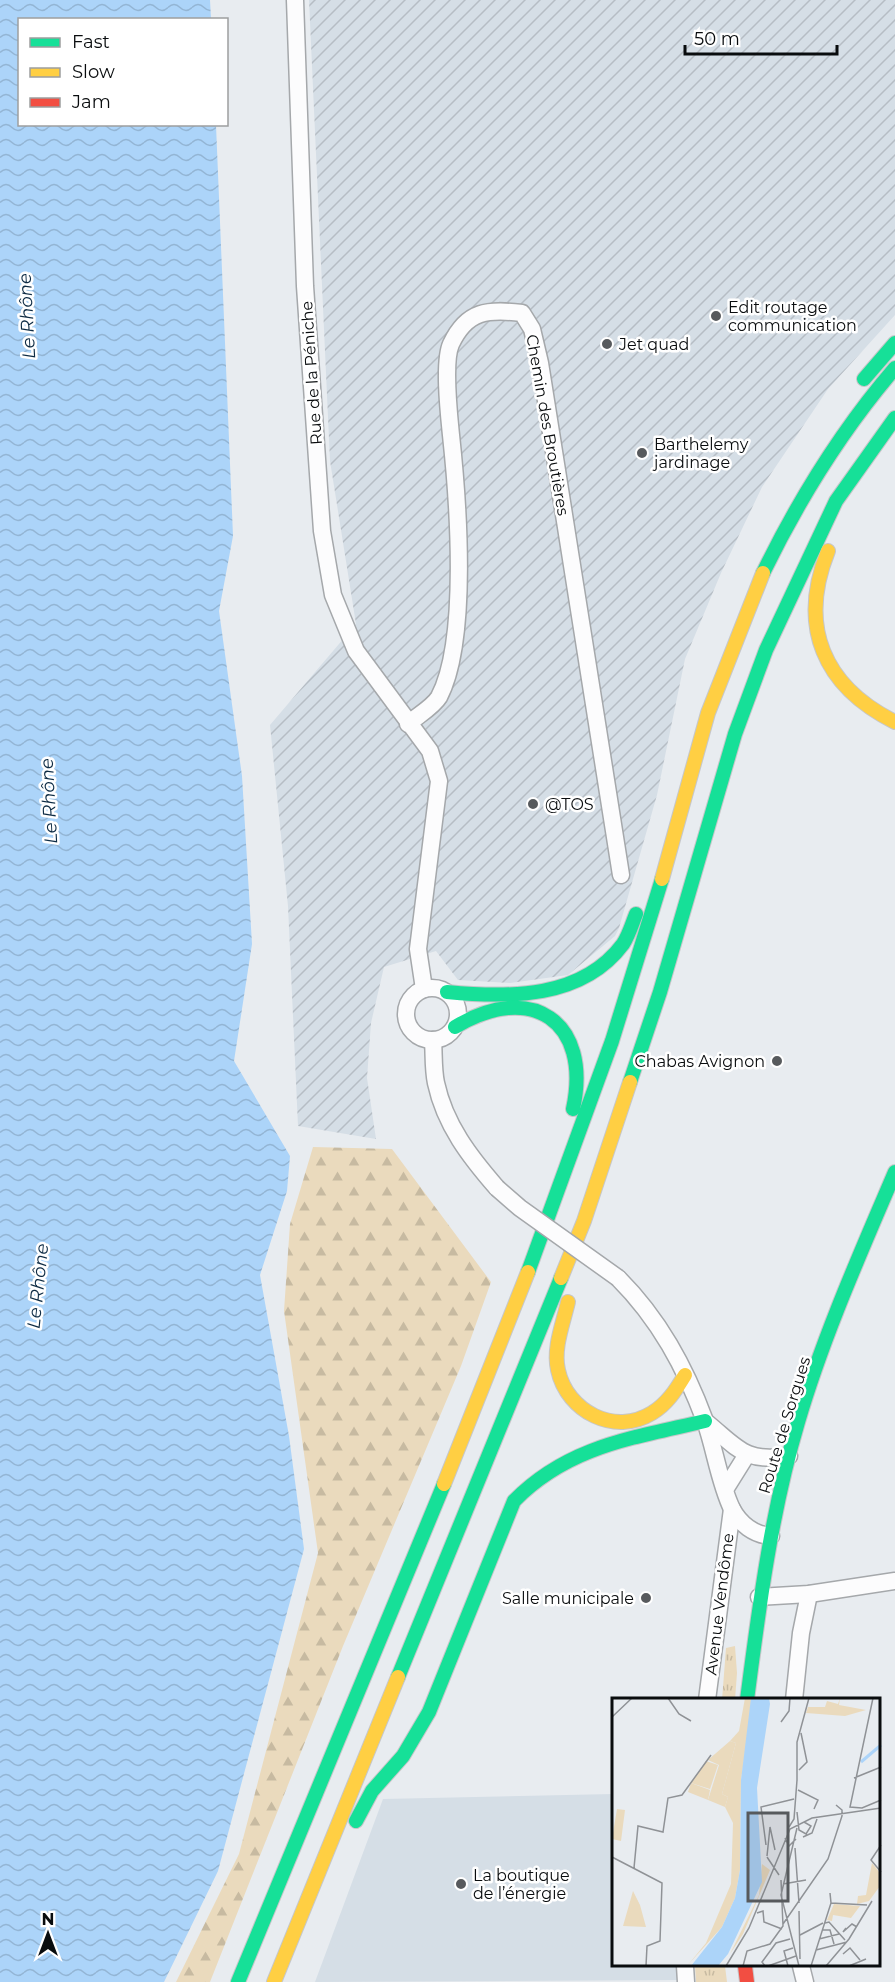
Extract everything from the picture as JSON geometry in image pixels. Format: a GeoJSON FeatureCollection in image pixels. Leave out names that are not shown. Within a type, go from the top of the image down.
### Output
{"type":"FeatureCollection","features":[{"type":"Feature","properties":{"kind":"main road"},"geometry":{"type":"LineString","coordinates":[[855,390],[895,343]]}},
{"type":"Feature","properties":{"kind":"main road"},"geometry":{"type":"LineString","coordinates":[[238,1982],[473,1415],[593,1096],[647,930],[708,714],[764,570],[808,488],[852,417],[895,368]]}},
{"type":"Feature","properties":{"kind":"main road"},"geometry":{"type":"LineString","coordinates":[[274,1982],[584,1221],[660,992],[735,734],[766,650],[786,603],[836,501],[895,418]]}},
{"type":"Feature","properties":{"kind":"main road"},"geometry":{"type":"LineString","coordinates":[[871,478],[889,452]]}},
{"type":"Feature","properties":{"kind":"main road"},"geometry":{"type":"LineString","coordinates":[[808,488],[812,457]]}},
{"type":"Feature","properties":{"kind":"main road"},"geometry":{"type":"LineString","coordinates":[[839,527],[833,537],[816,585],[814,602],[816,623],[823,648],[832,670],[847,688],[862,703],[895,722]]}},
{"type":"Feature","properties":{"kind":"main road"},"geometry":{"type":"LineString","coordinates":[[687,734],[708,714]]}},
{"type":"Feature","properties":{"kind":"main road"},"geometry":{"type":"LineString","coordinates":[[447,992],[486,998],[519,995],[576,983],[598,971],[616,955],[634,922],[640,899]]}},
{"type":"Feature","properties":{"kind":"main road"},"geometry":{"type":"LineString","coordinates":[[455,1027],[489,1010],[528,1009],[548,1017],[563,1028],[570,1039],[580,1067],[576,1100],[512,1288],[473,1415]]}},
{"type":"Feature","properties":{"kind":"main road","name":"Route de Sorgues"},"geometry":{"type":"LineString","coordinates":[[747,1698],[759,1597],[789,1455],[830,1332],[895,1172]]}},
{"type":"Feature","properties":{"kind":"main road"},"geometry":{"type":"LineString","coordinates":[[584,1221],[556,1352],[563,1386],[572,1401],[602,1419],[619,1423],[635,1421],[672,1398],[685,1375]]}},
{"type":"Feature","properties":{"kind":"main road"},"geometry":{"type":"LineString","coordinates":[[300,1920],[329,1875],[372,1791],[403,1756],[429,1712],[509,1512],[519,1493],[540,1474],[569,1457],[705,1421]]}},
{"type":"Feature","properties":{"kind":"main road"},"geometry":{"type":"LineString","coordinates":[[745,1967],[747,1982]]}},
{"type":"Feature","properties":{"kind":"street","name":"Rue de la Péniche"},"geometry":{"type":"LineString","coordinates":[[294,0],[305,286],[321,531],[333,595],[356,651],[430,751],[439,781],[417,949],[424,989]]}},
{"type":"Feature","properties":{"kind":"street","name":"Chemin des Broutières"},"geometry":{"type":"LineString","coordinates":[[408,724],[438,699],[452,654],[460,533],[447,397],[450,346],[470,317],[493,310],[522,313],[532,329],[540,363],[621,875]]}},
{"type":"Feature","properties":{"kind":"street"},"geometry":{"type":"LineString","coordinates":[[432,987],[447,992],[458,1008],[455,1027],[446,1036],[433,1040],[415,1034],[406,1018],[410,1000],[424,989],[432,987]]}},
{"type":"Feature","properties":{"kind":"street"},"geometry":{"type":"LineString","coordinates":[[433,1040],[436,1082],[449,1121],[470,1157],[497,1188],[520,1208],[618,1278],[642,1302],[663,1330],[685,1375],[705,1421],[732,1509],[745,1525],[758,1535],[771,1536]]}},
{"type":"Feature","properties":{"kind":"street"},"geometry":{"type":"LineString","coordinates":[[705,1421],[746,1456],[770,1459],[789,1455]]}},
{"type":"Feature","properties":{"kind":"street"},"geometry":{"type":"LineString","coordinates":[[726,1488],[746,1456]]}},
{"type":"Feature","properties":{"kind":"street","name":"Avenue Vendôme"},"geometry":{"type":"LineString","coordinates":[[707,1698],[732,1509]]}},
{"type":"Feature","properties":{"kind":"street"},"geometry":{"type":"LineString","coordinates":[[759,1597],[809,1594],[895,1581]]}},
{"type":"Feature","properties":{"kind":"street"},"geometry":{"type":"LineString","coordinates":[[794,1698],[801,1633],[809,1594]]}},
{"type":"Feature","properties":{"kind":"street"},"geometry":{"type":"LineString","coordinates":[[685,1967],[686,1982]]}},
{"type":"Feature","properties":{"kind":"street"},"geometry":{"type":"LineString","coordinates":[[801,1967],[805,1982]]}},
{"type":"Feature","properties":{"kind":"shaded area"},"geometry":{"type":"Polygon","coordinates":[[[309,0],[895,0],[895,315],[828,389],[762,487],[721,573],[685,659],[657,795],[619,928],[615,936],[568,975],[510,983],[458,980],[436,951],[384,967],[371,1023],[367,1078],[376,1139],[298,1126],[288,906],[270,725],[356,624],[330,461],[309,0]]]}},
{"type":"Feature","properties":{"kind":"shaded area"},"geometry":{"type":"Polygon","coordinates":[[[612,1794],[612,1967],[679,1967],[678,1980],[315,1982],[383,1799],[612,1794]]]}},
{"type":"Feature","properties":{"kind":"green space"},"geometry":{"type":"Polygon","coordinates":[[[313,1147],[392,1149],[491,1282],[461,1366],[343,1646],[210,1982],[176,1982],[239,1854],[318,1553],[284,1311],[290,1224],[313,1147]]]}},
{"type":"Feature","properties":{"kind":"green space"},"geometry":{"type":"Polygon","coordinates":[[[735,1646],[737,1673],[735,1698],[722,1698],[726,1648],[735,1646]]]}},
{"type":"Feature","properties":{"kind":"green space"},"geometry":{"type":"Polygon","coordinates":[[[695,1967],[725,1967],[727,1982],[696,1982],[695,1967]]]}},
{"type":"Feature","properties":{"kind":"water","name":"Le Rhône"},"geometry":{"type":"Polygon","coordinates":[[[0,0],[210,0],[211,18],[18,18],[18,126],[216,126],[233,536],[219,611],[242,776],[252,944],[234,1061],[290,1156],[287,1191],[260,1275],[289,1436],[304,1549],[218,1871],[164,1982],[0,1982],[0,0]]]}},
{"type":"Feature","properties":{"kind":"traffic: fast"},"geometry":{"type":"LineString","coordinates":[[864,379],[895,343]]}},
{"type":"Feature","properties":{"kind":"traffic: fast"},"geometry":{"type":"LineString","coordinates":[[763,573],[822,466],[857,416],[895,368]]}},
{"type":"Feature","properties":{"kind":"traffic: fast"},"geometry":{"type":"LineString","coordinates":[[630,1082],[660,992],[735,734],[766,650],[836,501],[895,418]]}},
{"type":"Feature","properties":{"kind":"traffic: fast"},"geometry":{"type":"LineString","coordinates":[[528,1272],[612,1041],[662,879]]}},
{"type":"Feature","properties":{"kind":"traffic: fast"},"geometry":{"type":"LineString","coordinates":[[447,992],[519,994],[566,985],[587,976],[606,962],[623,944],[636,914]]}},
{"type":"Feature","properties":{"kind":"traffic: fast"},"geometry":{"type":"LineString","coordinates":[[455,1027],[483,1014],[508,1008],[531,1010],[550,1018],[564,1032],[573,1053],[577,1078],[573,1109]]}},
{"type":"Feature","properties":{"kind":"traffic: fast"},"geometry":{"type":"LineString","coordinates":[[747,1698],[773,1525],[798,1422],[830,1327],[895,1172]]}},
{"type":"Feature","properties":{"kind":"traffic: fast"},"geometry":{"type":"LineString","coordinates":[[398,1677],[561,1278]]}},
{"type":"Feature","properties":{"kind":"traffic: fast"},"geometry":{"type":"LineString","coordinates":[[356,1821],[372,1791],[403,1756],[429,1712],[514,1501],[535,1482],[579,1456],[627,1439],[705,1421]]}},
{"type":"Feature","properties":{"kind":"traffic: fast"},"geometry":{"type":"LineString","coordinates":[[238,1982],[444,1484]]}},
{"type":"Feature","properties":{"kind":"traffic: slow"},"geometry":{"type":"LineString","coordinates":[[828,551],[819,578],[816,604],[817,629],[823,651],[834,672],[850,691],[870,707],[895,722]]}},
{"type":"Feature","properties":{"kind":"traffic: slow"},"geometry":{"type":"LineString","coordinates":[[662,879],[708,713],[763,573]]}},
{"type":"Feature","properties":{"kind":"traffic: slow"},"geometry":{"type":"LineString","coordinates":[[561,1278],[584,1221],[630,1082]]}},
{"type":"Feature","properties":{"kind":"traffic: slow"},"geometry":{"type":"LineString","coordinates":[[444,1484],[528,1272]]}},
{"type":"Feature","properties":{"kind":"traffic: slow"},"geometry":{"type":"LineString","coordinates":[[568,1302],[559,1336],[558,1370],[571,1398],[594,1416],[608,1421],[623,1422],[652,1413],[667,1401],[685,1375]]}},
{"type":"Feature","properties":{"kind":"traffic: slow"},"geometry":{"type":"LineString","coordinates":[[274,1982],[398,1677]]}},
{"type":"Feature","properties":{"kind":"traffic: jam"},"geometry":{"type":"LineString","coordinates":[[745,1967],[747,1982]]}},
{"type":"Feature","properties":{"kind":"place","name":"Edit routage communication"},"geometry":{"type":"Point","coordinates":[716,316]}},
{"type":"Feature","properties":{"kind":"place","name":"Jet quad"},"geometry":{"type":"Point","coordinates":[607,344]}},
{"type":"Feature","properties":{"kind":"place","name":"Barthelemy jardinage"},"geometry":{"type":"Point","coordinates":[642,453]}},
{"type":"Feature","properties":{"kind":"place","name":"@TOS"},"geometry":{"type":"Point","coordinates":[533,804]}},
{"type":"Feature","properties":{"kind":"place","name":"Chabas Avignon"},"geometry":{"type":"Point","coordinates":[777,1061]}},
{"type":"Feature","properties":{"kind":"place","name":"Salle municipale"},"geometry":{"type":"Point","coordinates":[646,1598]}},
{"type":"Feature","properties":{"kind":"place","name":"La boutique de l’énergie"},"geometry":{"type":"Point","coordinates":[461,1884]}}]}
